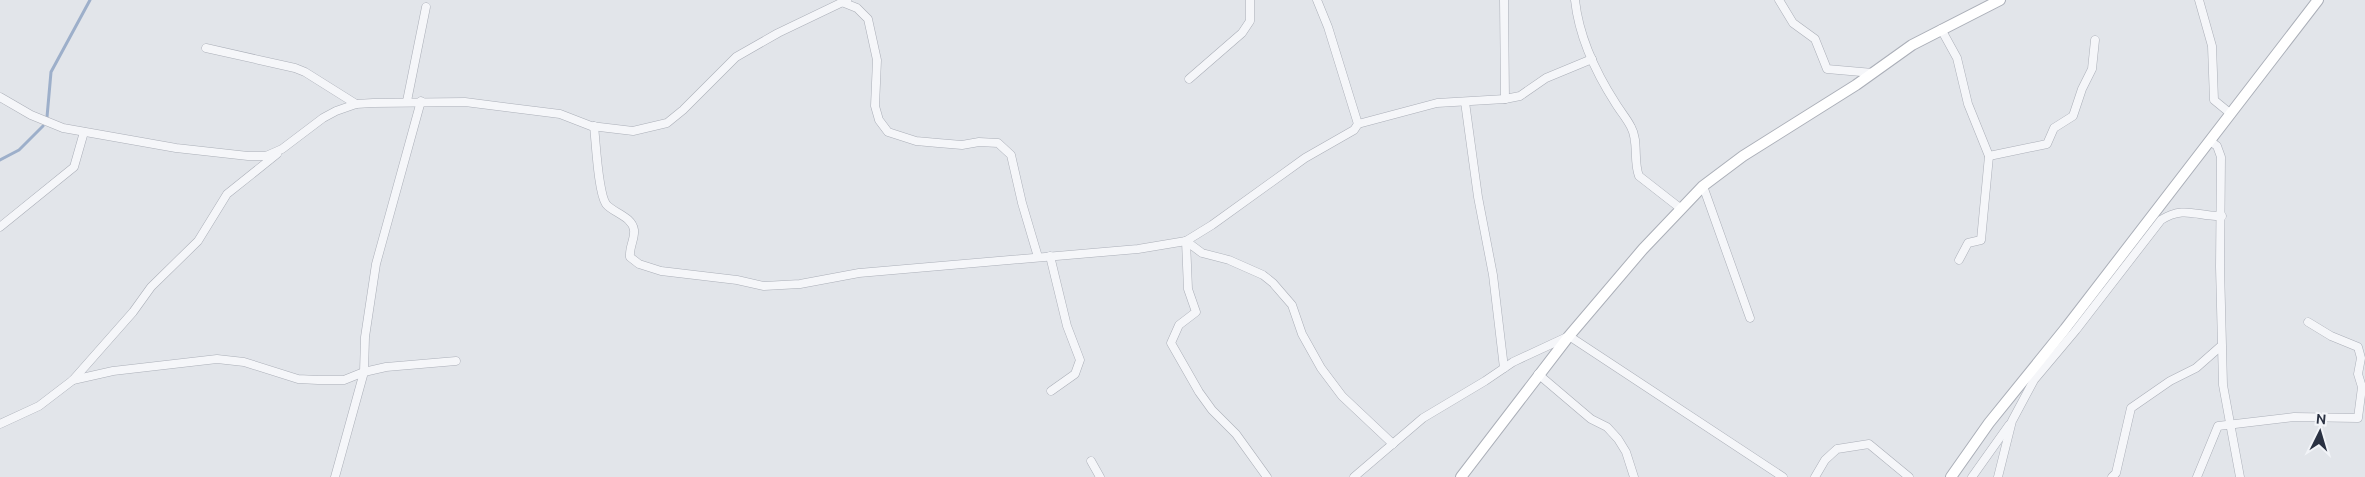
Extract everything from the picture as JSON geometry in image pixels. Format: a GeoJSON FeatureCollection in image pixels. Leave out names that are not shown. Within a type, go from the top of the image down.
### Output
{"type":"FeatureCollection","features":[{"type":"Feature","properties":{"kind":"street"},"geometry":{"type":"LineString","coordinates":[[1189,79],[1242,33],[1250,21],[1250,0]]}},
{"type":"Feature","properties":{"kind":"street"},"geometry":{"type":"LineString","coordinates":[[1317,0],[1328,27],[1358,124]]}},
{"type":"Feature","properties":{"kind":"street"},"geometry":{"type":"LineString","coordinates":[[1504,0],[1505,99]]}},
{"type":"Feature","properties":{"kind":"street"},"geometry":{"type":"LineString","coordinates":[[1575,0],[1577,20],[1592,59],[1605,86],[1632,127],[1636,168],[1639,176],[1680,208]]}},
{"type":"Feature","properties":{"kind":"street"},"geometry":{"type":"LineString","coordinates":[[1779,0],[1793,23],[1815,39],[1827,69],[1873,73]]}},
{"type":"Feature","properties":{"kind":"street"},"geometry":{"type":"LineString","coordinates":[[1461,477],[1538,374],[1569,336],[1680,208],[1703,186],[1743,156],[1873,73],[1912,45],[2000,0]]}},
{"type":"Feature","properties":{"kind":"street"},"geometry":{"type":"LineString","coordinates":[[2199,0],[2212,46],[2214,100],[2231,114]]}},
{"type":"Feature","properties":{"kind":"street"},"geometry":{"type":"LineString","coordinates":[[1951,477],[1989,423],[2066,329],[2318,0]]}},
{"type":"Feature","properties":{"kind":"street"},"geometry":{"type":"LineString","coordinates":[[0,424],[39,406],[73,380],[133,312],[151,287],[198,242],[227,194],[323,118],[356,104],[421,101],[466,102],[528,109],[560,114],[594,126],[633,130],[667,123],[684,110],[736,57],[778,33],[844,1],[857,8],[868,19],[877,60],[875,106],[879,120],[888,132],[916,141],[962,145],[979,142],[998,143],[1011,155],[1022,203],[1038,257]]}},
{"type":"Feature","properties":{"kind":"street"},"geometry":{"type":"LineString","coordinates":[[407,101],[426,7]]}},
{"type":"Feature","properties":{"kind":"street"},"geometry":{"type":"LineString","coordinates":[[1941,29],[1957,58],[1968,104],[1989,156],[1981,240],[1968,243],[1960,260]]}},
{"type":"Feature","properties":{"kind":"street"},"geometry":{"type":"LineString","coordinates":[[1989,156],[2047,144],[2054,128],[2073,116],[2082,88],[2092,69],[2095,40]]}},
{"type":"Feature","properties":{"kind":"street"},"geometry":{"type":"LineString","coordinates":[[206,48],[295,68],[305,72],[356,104]]}},
{"type":"Feature","properties":{"kind":"street"},"geometry":{"type":"LineString","coordinates":[[594,126],[603,198],[612,210],[630,222],[634,230],[629,249],[630,257],[650,269],[764,286],[800,284],[859,273],[1138,248],[1186,241],[1226,216],[1305,158],[1354,130],[1358,124],[1437,104],[1505,99],[1520,96],[1546,78],[1592,59]]}},
{"type":"Feature","properties":{"kind":"street"},"geometry":{"type":"LineString","coordinates":[[0,97],[43,120],[84,132],[176,148],[248,156],[266,156],[282,150]]}},
{"type":"Feature","properties":{"kind":"street"},"geometry":{"type":"LineString","coordinates":[[335,477],[364,372],[366,337],[376,264],[421,101]]}},
{"type":"Feature","properties":{"kind":"street"},"geometry":{"type":"LineString","coordinates":[[1464,102],[1478,197],[1493,275],[1504,368]]}},
{"type":"Feature","properties":{"kind":"street"},"geometry":{"type":"LineString","coordinates":[[0,227],[74,167],[84,132]]}},
{"type":"Feature","properties":{"kind":"street"},"geometry":{"type":"LineString","coordinates":[[2210,141],[2217,146],[2221,157],[2222,216],[2220,267],[2223,385],[2240,477]]}},
{"type":"Feature","properties":{"kind":"street"},"geometry":{"type":"LineString","coordinates":[[1703,186],[1750,318]]}},
{"type":"Feature","properties":{"kind":"street"},"geometry":{"type":"LineString","coordinates":[[1972,477],[2012,421],[2034,380],[2076,330],[2161,220],[2174,212],[2191,211],[2205,217],[2222,216]]}},
{"type":"Feature","properties":{"kind":"street"},"geometry":{"type":"LineString","coordinates":[[1186,241],[1202,254],[1229,260],[1263,275],[1273,283],[1292,305],[1310,349],[1342,396],[1393,444]]}},
{"type":"Feature","properties":{"kind":"street"},"geometry":{"type":"LineString","coordinates":[[1186,241],[1188,288],[1196,312],[1178,325],[1171,343],[1198,392],[1212,410],[1236,434],[1267,477]]}},
{"type":"Feature","properties":{"kind":"street"},"geometry":{"type":"LineString","coordinates":[[1050,256],[1067,326],[1080,360],[1075,374],[1051,390]]}},
{"type":"Feature","properties":{"kind":"street"},"geometry":{"type":"LineString","coordinates":[[2197,477],[2218,426],[2230,423],[2294,417],[2358,418],[2362,387],[2358,374],[2361,358],[2358,347],[2332,336],[2308,322]]}},
{"type":"Feature","properties":{"kind":"street"},"geometry":{"type":"LineString","coordinates":[[1354,477],[1423,418],[1512,362],[1569,336]]}},
{"type":"Feature","properties":{"kind":"street"},"geometry":{"type":"LineString","coordinates":[[1569,336],[1783,477]]}},
{"type":"Feature","properties":{"kind":"street"},"geometry":{"type":"LineString","coordinates":[[2112,477],[2116,473],[2131,408],[2170,382],[2196,368],[2221,346]]}},
{"type":"Feature","properties":{"kind":"street"},"geometry":{"type":"LineString","coordinates":[[73,380],[113,371],[216,359],[244,362],[298,379],[344,380],[364,372],[386,367],[456,361]]}},
{"type":"Feature","properties":{"kind":"street"},"geometry":{"type":"LineString","coordinates":[[1538,374],[1591,419],[1606,427],[1618,439],[1626,452],[1634,477]]}},
{"type":"Feature","properties":{"kind":"street"},"geometry":{"type":"LineString","coordinates":[[1998,477],[2012,421]]}},
{"type":"Feature","properties":{"kind":"street"},"geometry":{"type":"LineString","coordinates":[[1815,477],[1825,460],[1837,449],[1869,444],[1909,477]]}},
{"type":"Feature","properties":{"kind":"street"},"geometry":{"type":"LineString","coordinates":[[1091,461],[1100,477]]}},
{"type":"Feature","properties":{"kind":"waterway"},"geometry":{"type":"LineString","coordinates":[[47,117],[51,72],[90,0]]}},
{"type":"Feature","properties":{"kind":"waterway"},"geometry":{"type":"LineString","coordinates":[[0,160],[19,150],[43,126]]}}]}
